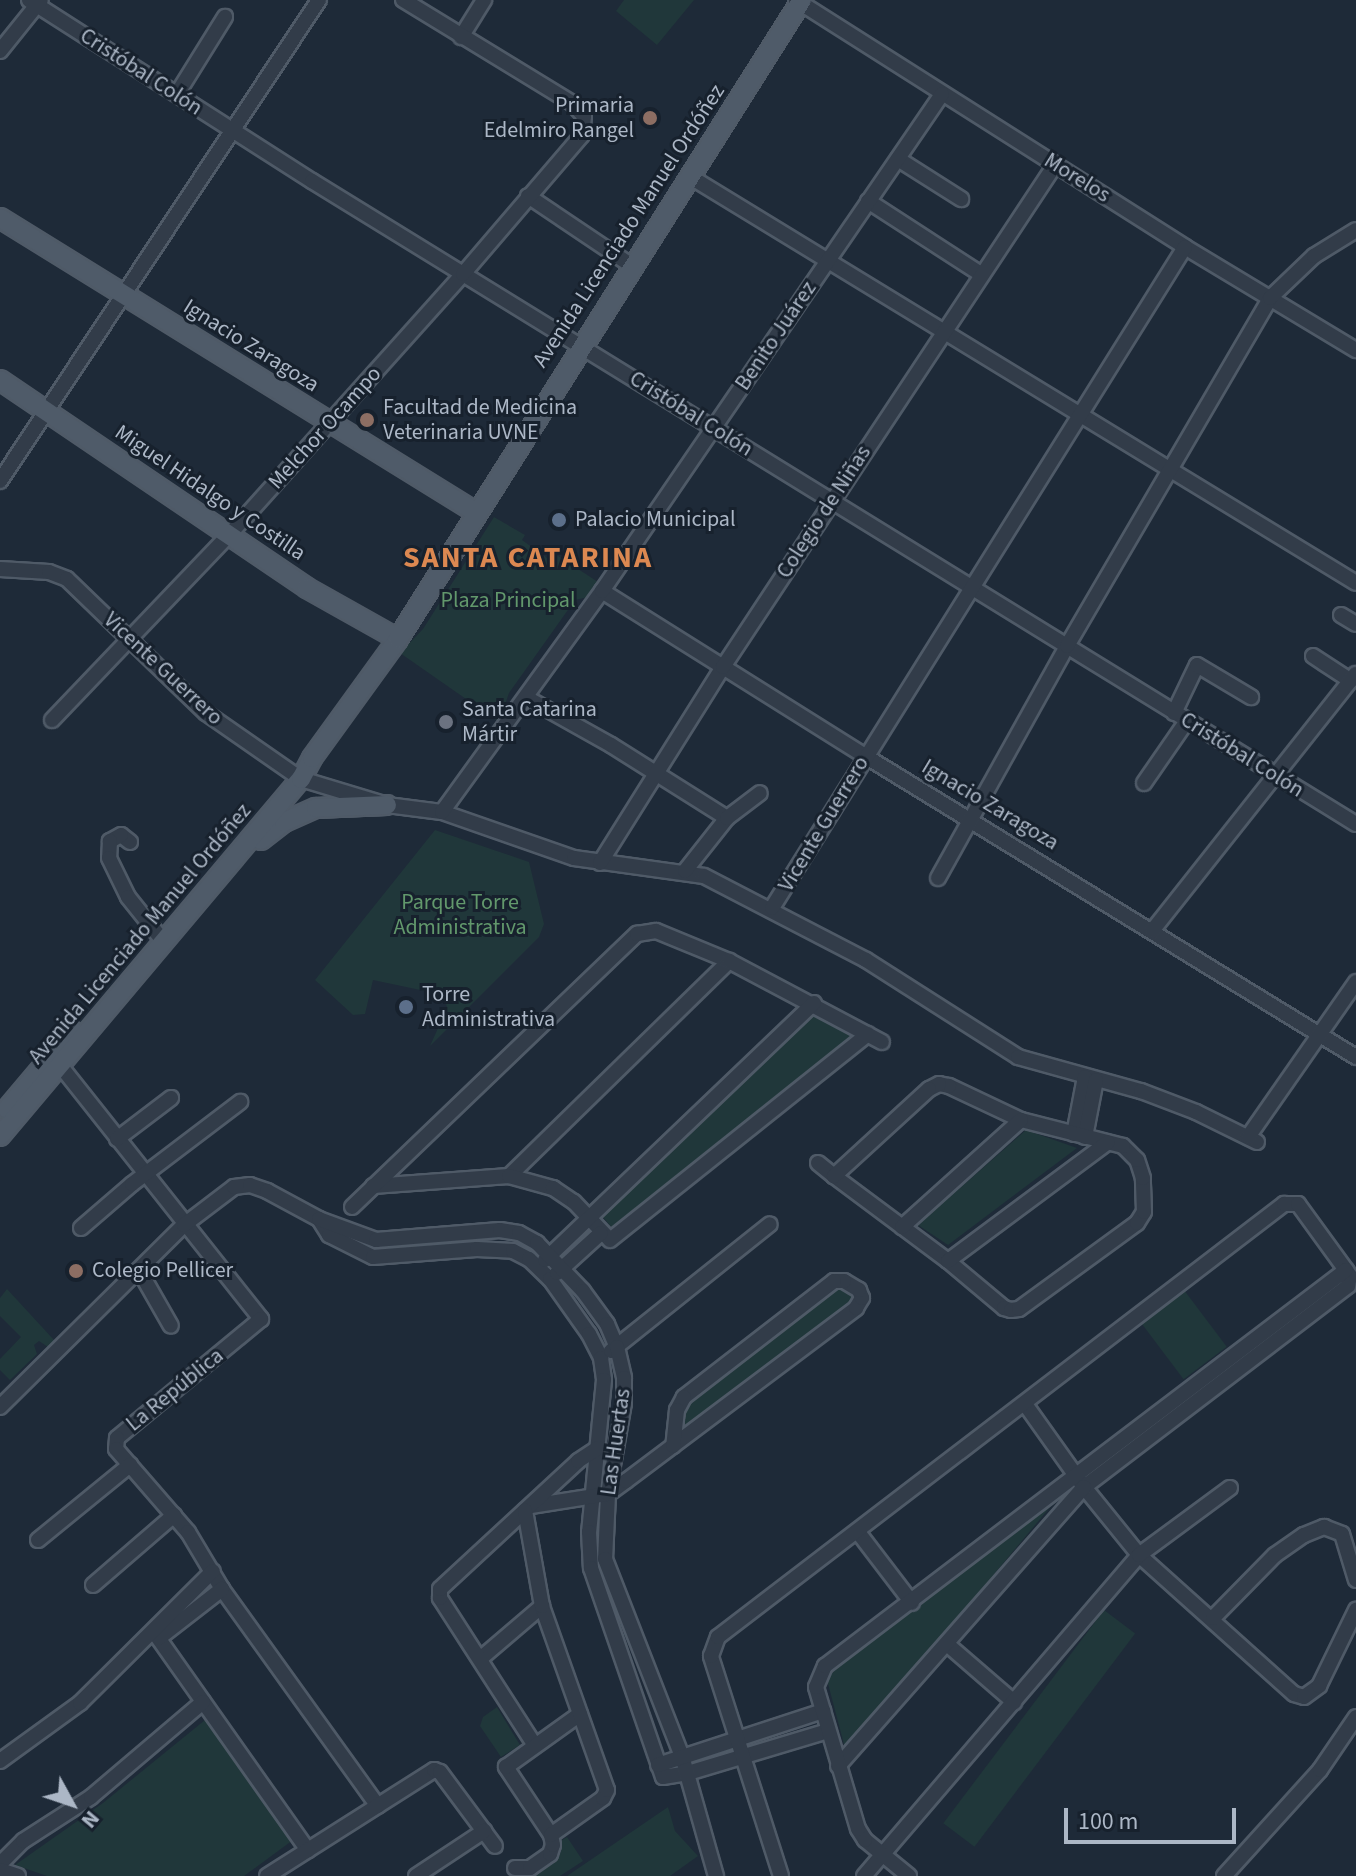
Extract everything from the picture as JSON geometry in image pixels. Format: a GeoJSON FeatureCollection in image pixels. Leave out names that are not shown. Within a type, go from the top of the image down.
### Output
{"type":"FeatureCollection","features":[{"type":"Feature","properties":{"kind":"main road","name":"Avenida Licenciado Manuel Ordóñez"},"geometry":{"type":"LineString","coordinates":[[0,1136],[57,1061],[312,758],[398,639],[799,1]]}},
{"type":"Feature","properties":{"kind":"main road","name":"Ignacio Zaragoza"},"geometry":{"type":"LineString","coordinates":[[0,218],[477,513]]}},
{"type":"Feature","properties":{"kind":"main road","name":"Miguel Hidalgo y Costilla"},"geometry":{"type":"LineString","coordinates":[[0,380],[228,536],[353,616],[398,639]]}},
{"type":"Feature","properties":{"kind":"main road","name":"Avenida Licenciado Manuel Ordóñez"},"geometry":{"type":"LineString","coordinates":[[160,938],[220,876],[297,776]]}},
{"type":"Feature","properties":{"kind":"main road"},"geometry":{"type":"LineString","coordinates":[[220,876],[264,837],[301,813],[331,806],[387,805]]}},
{"type":"Feature","properties":{"kind":"main road","name":"Avenida Licenciado Manuel Ordóñez"},"geometry":{"type":"LineString","coordinates":[[0,1117],[57,1061]]}},
{"type":"Feature","properties":{"kind":"street"},"geometry":{"type":"LineString","coordinates":[[0,481],[319,0]]}},
{"type":"Feature","properties":{"kind":"street"},"geometry":{"type":"LineString","coordinates":[[403,0],[461,37],[484,0]]}},
{"type":"Feature","properties":{"kind":"street","name":"Morelos"},"geometry":{"type":"LineString","coordinates":[[799,1],[1185,247],[1356,350]]}},
{"type":"Feature","properties":{"kind":"street"},"geometry":{"type":"LineString","coordinates":[[0,51],[36,2]]}},
{"type":"Feature","properties":{"kind":"street","name":"Cristóbal Colón"},"geometry":{"type":"LineString","coordinates":[[36,2],[232,131],[1356,824]]}},
{"type":"Feature","properties":{"kind":"street"},"geometry":{"type":"LineString","coordinates":[[177,94],[225,17]]}},
{"type":"Feature","properties":{"kind":"street","name":"Melchor Ocampo"},"geometry":{"type":"LineString","coordinates":[[52,720],[228,536],[463,274],[582,135],[585,125],[580,109],[461,37]]}},
{"type":"Feature","properties":{"kind":"street","name":"Benito Juárez"},"geometry":{"type":"LineString","coordinates":[[442,812],[602,591],[942,94]]}},
{"type":"Feature","properties":{"kind":"street"},"geometry":{"type":"LineString","coordinates":[[898,159],[961,199]]}},
{"type":"Feature","properties":{"kind":"street","name":"Colegio de Niñas"},"geometry":{"type":"LineString","coordinates":[[600,863],[723,667],[1055,165]]}},
{"type":"Feature","properties":{"kind":"street"},"geometry":{"type":"LineString","coordinates":[[689,176],[1356,583]]}},
{"type":"Feature","properties":{"kind":"street"},"geometry":{"type":"LineString","coordinates":[[528,196],[632,266]]}},
{"type":"Feature","properties":{"kind":"street"},"geometry":{"type":"LineString","coordinates":[[868,201],[981,274]]}},
{"type":"Feature","properties":{"kind":"street"},"geometry":{"type":"LineString","coordinates":[[938,878],[1067,646],[1270,298],[1314,256],[1356,230]]}},
{"type":"Feature","properties":{"kind":"street","name":"Vicente Guerrero"},"geometry":{"type":"LineString","coordinates":[[0,569],[58,574],[132,639],[206,713],[297,776],[387,805],[442,812],[536,846],[600,863],[685,871],[723,884],[772,908],[1185,247]]}},
{"type":"Feature","properties":{"kind":"street","name":"Ignacio Zaragoza"},"geometry":{"type":"LineString","coordinates":[[602,591],[1356,1057]]}},
{"type":"Feature","properties":{"kind":"street"},"geometry":{"type":"LineString","coordinates":[[1341,615],[1356,624]]}},
{"type":"Feature","properties":{"kind":"street"},"geometry":{"type":"LineString","coordinates":[[1313,656],[1350,682],[1356,699]]}},
{"type":"Feature","properties":{"kind":"street"},"geometry":{"type":"LineString","coordinates":[[1144,783],[1180,717],[1197,665],[1251,697]]}},
{"type":"Feature","properties":{"kind":"street"},"geometry":{"type":"LineString","coordinates":[[1152,931],[1350,682]]}},
{"type":"Feature","properties":{"kind":"street"},"geometry":{"type":"LineString","coordinates":[[527,698],[657,773],[727,818]]}},
{"type":"Feature","properties":{"kind":"street"},"geometry":{"type":"LineString","coordinates":[[685,871],[727,818],[760,793]]}},
{"type":"Feature","properties":{"kind":"street"},"geometry":{"type":"LineString","coordinates":[[130,842],[121,835],[110,841],[109,858],[128,897],[160,938]]}},
{"type":"Feature","properties":{"kind":"street"},"geometry":{"type":"LineString","coordinates":[[772,908],[866,960],[1018,1057],[1196,1112],[1253,1139],[1318,1033],[1356,982]]}},
{"type":"Feature","properties":{"kind":"street"},"geometry":{"type":"LineString","coordinates":[[352,1207],[637,934],[656,931],[729,961],[814,1003],[882,1042]]}},
{"type":"Feature","properties":{"kind":"street"},"geometry":{"type":"LineString","coordinates":[[509,1176],[729,961]]}},
{"type":"Feature","properties":{"kind":"street"},"geometry":{"type":"LineString","coordinates":[[538,1267],[814,1003]]}},
{"type":"Feature","properties":{"kind":"street"},"geometry":{"type":"LineString","coordinates":[[373,1186],[509,1176],[553,1188],[607,1239],[613,1239],[868,1034]]}},
{"type":"Feature","properties":{"kind":"street","name":"La República"},"geometry":{"type":"LineString","coordinates":[[57,1061],[261,1319],[117,1438],[116,1449],[174,1515],[222,1589],[378,1806]]}},
{"type":"Feature","properties":{"kind":"street"},"geometry":{"type":"LineString","coordinates":[[1080,1135],[1090,1079]]}},
{"type":"Feature","properties":{"kind":"street"},"geometry":{"type":"LineString","coordinates":[[818,1163],[834,1176],[948,1261],[1004,1308],[1011,1310],[1019,1309],[1143,1218],[1145,1198],[1137,1160],[1123,1146],[1021,1120],[939,1084],[929,1089],[834,1176]]}},
{"type":"Feature","properties":{"kind":"street"},"geometry":{"type":"LineString","coordinates":[[117,1139],[171,1098]]}},
{"type":"Feature","properties":{"kind":"street"},"geometry":{"type":"LineString","coordinates":[[81,1228],[240,1102]]}},
{"type":"Feature","properties":{"kind":"street"},"geometry":{"type":"LineString","coordinates":[[902,1227],[1021,1120]]}},
{"type":"Feature","properties":{"kind":"street"},"geometry":{"type":"LineString","coordinates":[[948,1261],[1108,1142]]}},
{"type":"Feature","properties":{"kind":"street","name":"Las Huertas"},"geometry":{"type":"LineString","coordinates":[[0,1407],[184,1225],[222,1194],[250,1185],[319,1219],[376,1240],[392,1241],[475,1231],[519,1233],[563,1268],[607,1324],[617,1347],[624,1378],[624,1403],[604,1530],[607,1567],[688,1773],[716,1876]]}},
{"type":"Feature","properties":{"kind":"street"},"geometry":{"type":"LineString","coordinates":[[781,1876],[711,1656],[712,1645],[718,1637],[1291,1202],[1298,1204],[1348,1276],[1080,1481],[825,1666],[818,1676],[816,1687],[858,1829],[882,1855],[909,1876]]}},
{"type":"Feature","properties":{"kind":"street","name":"Las Huertas"},"geometry":{"type":"LineString","coordinates":[[319,1219],[329,1235],[373,1257],[499,1249],[529,1259],[550,1279],[571,1307],[601,1358],[604,1380],[592,1499],[591,1568],[641,1704],[658,1765],[666,1778],[688,1773]]}},
{"type":"Feature","properties":{"kind":"street"},"geometry":{"type":"LineString","coordinates":[[601,1358],[770,1224]]}},
{"type":"Feature","properties":{"kind":"street"},"geometry":{"type":"LineString","coordinates":[[550,1279],[601,1233]]}},
{"type":"Feature","properties":{"kind":"street"},"geometry":{"type":"LineString","coordinates":[[139,1270],[171,1326]]}},
{"type":"Feature","properties":{"kind":"street"},"geometry":{"type":"LineString","coordinates":[[528,1509],[608,1494],[673,1446],[856,1308],[862,1298],[859,1290],[844,1281],[834,1281],[684,1397],[677,1410],[673,1446]]}},
{"type":"Feature","properties":{"kind":"street"},"geometry":{"type":"LineString","coordinates":[[1025,1404],[1080,1481],[1139,1555],[1213,1618],[1286,1688],[1304,1697],[1319,1686],[1356,1610]]}},
{"type":"Feature","properties":{"kind":"street"},"geometry":{"type":"LineString","coordinates":[[534,1744],[440,1598],[440,1589],[578,1461],[598,1448]]}},
{"type":"Feature","properties":{"kind":"street"},"geometry":{"type":"LineString","coordinates":[[38,1540],[130,1465]]}},
{"type":"Feature","properties":{"kind":"street"},"geometry":{"type":"LineString","coordinates":[[838,1766],[947,1644],[1080,1481]]}},
{"type":"Feature","properties":{"kind":"street"},"geometry":{"type":"LineString","coordinates":[[864,1876],[1139,1555],[1230,1488]]}},
{"type":"Feature","properties":{"kind":"street"},"geometry":{"type":"LineString","coordinates":[[528,1509],[542,1606],[605,1781],[603,1798],[551,1835]]}},
{"type":"Feature","properties":{"kind":"street"},"geometry":{"type":"LineString","coordinates":[[93,1585],[174,1515]]}},
{"type":"Feature","properties":{"kind":"street"},"geometry":{"type":"LineString","coordinates":[[1213,1618],[1275,1555],[1304,1535],[1324,1527],[1342,1534],[1356,1580]]}},
{"type":"Feature","properties":{"kind":"street"},"geometry":{"type":"LineString","coordinates":[[858,1532],[912,1603]]}},
{"type":"Feature","properties":{"kind":"street"},"geometry":{"type":"LineString","coordinates":[[156,1635],[213,1571]]}},
{"type":"Feature","properties":{"kind":"street"},"geometry":{"type":"LineString","coordinates":[[0,1761],[56,1724],[156,1635],[222,1589]]}},
{"type":"Feature","properties":{"kind":"street"},"geometry":{"type":"LineString","coordinates":[[480,1659],[542,1606]]}},
{"type":"Feature","properties":{"kind":"street"},"geometry":{"type":"LineString","coordinates":[[156,1635],[308,1850]]}},
{"type":"Feature","properties":{"kind":"street"},"geometry":{"type":"LineString","coordinates":[[947,1644],[1014,1702]]}},
{"type":"Feature","properties":{"kind":"street"},"geometry":{"type":"LineString","coordinates":[[18,1876],[0,1867],[23,1841],[91,1797],[203,1702]]}},
{"type":"Feature","properties":{"kind":"street"},"geometry":{"type":"LineString","coordinates":[[658,1765],[823,1711]]}},
{"type":"Feature","properties":{"kind":"street"},"geometry":{"type":"LineString","coordinates":[[515,1868],[530,1868],[550,1854],[553,1845],[551,1835],[506,1772],[508,1762],[580,1714]]}},
{"type":"Feature","properties":{"kind":"street"},"geometry":{"type":"LineString","coordinates":[[1224,1876],[1320,1770],[1356,1717]]}},
{"type":"Feature","properties":{"kind":"street"},"geometry":{"type":"LineString","coordinates":[[688,1773],[828,1731]]}},
{"type":"Feature","properties":{"kind":"street"},"geometry":{"type":"LineString","coordinates":[[267,1876],[434,1770],[440,1772],[495,1846]]}},
{"type":"Feature","properties":{"kind":"street"},"geometry":{"type":"LineString","coordinates":[[416,1876],[484,1831]]}},
{"type":"Feature","properties":{"kind":"green space"},"geometry":{"type":"Polygon","coordinates":[[[624,0],[694,0],[657,45],[616,11],[624,0]]]}},
{"type":"Feature","properties":{"kind":"green space","name":"Plaza Principal"},"geometry":{"type":"Polygon","coordinates":[[[494,517],[525,535],[522,540],[547,558],[552,552],[598,582],[588,597],[575,600],[509,693],[499,722],[400,653],[423,629],[494,517]]]}},
{"type":"Feature","properties":{"kind":"green space","name":"Parque Torre Administrativa"},"geometry":{"type":"Polygon","coordinates":[[[435,830],[529,862],[544,924],[539,937],[430,1046],[447,1008],[444,995],[373,980],[365,1014],[353,1015],[315,980],[435,830]]]}},
{"type":"Feature","properties":{"kind":"green space"},"geometry":{"type":"Polygon","coordinates":[[[814,1011],[853,1036],[614,1230],[601,1215],[814,1011]]]}},
{"type":"Feature","properties":{"kind":"green space"},"geometry":{"type":"Polygon","coordinates":[[[1026,1130],[1077,1148],[948,1245],[918,1225],[1026,1130]]]}},
{"type":"Feature","properties":{"kind":"green space"},"geometry":{"type":"Polygon","coordinates":[[[839,1283],[857,1298],[682,1431],[682,1405],[839,1283]]]}},
{"type":"Feature","properties":{"kind":"green space"},"geometry":{"type":"Polygon","coordinates":[[[7,1289],[54,1340],[48,1347],[39,1341],[34,1345],[37,1354],[10,1380],[0,1370],[0,1359],[21,1337],[0,1316],[0,1298],[7,1289]]]}},
{"type":"Feature","properties":{"kind":"green space"},"geometry":{"type":"Polygon","coordinates":[[[1184,1290],[1227,1347],[1184,1379],[1141,1322],[1184,1290]]]}},
{"type":"Feature","properties":{"kind":"green space"},"geometry":{"type":"Polygon","coordinates":[[[1056,1500],[846,1752],[826,1676],[1056,1500]]]}},
{"type":"Feature","properties":{"kind":"green space"},"geometry":{"type":"Polygon","coordinates":[[[1104,1610],[1135,1633],[974,1847],[943,1823],[1104,1610]]]}},
{"type":"Feature","properties":{"kind":"green space"},"geometry":{"type":"Polygon","coordinates":[[[497,1707],[520,1745],[501,1757],[480,1726],[483,1717],[497,1707]]]}},
{"type":"Feature","properties":{"kind":"green space"},"geometry":{"type":"Polygon","coordinates":[[[205,1720],[293,1840],[244,1876],[47,1876],[15,1865],[103,1803],[205,1720]]]}},
{"type":"Feature","properties":{"kind":"green space"},"geometry":{"type":"Polygon","coordinates":[[[668,1807],[675,1831],[698,1856],[670,1876],[567,1876],[668,1807]]]}},
{"type":"Feature","properties":{"kind":"green space"},"geometry":{"type":"Polygon","coordinates":[[[567,1837],[583,1861],[560,1876],[529,1876],[560,1854],[562,1840],[567,1837]]]}},
{"type":"Feature","properties":{"kind":"place","name":"Primaria Edelmiro Rangel"},"geometry":{"type":"Point","coordinates":[650,118]}},
{"type":"Feature","properties":{"kind":"place","name":"Facultad de Medicina Veterinaria UVNE"},"geometry":{"type":"Point","coordinates":[367,420]}},
{"type":"Feature","properties":{"kind":"place","name":"Palacio Municipal"},"geometry":{"type":"Point","coordinates":[559,520]}},
{"type":"Feature","properties":{"kind":"place","name":"Santa Catarina Mártir"},"geometry":{"type":"Point","coordinates":[446,722]}},
{"type":"Feature","properties":{"kind":"place","name":"Torre Administrativa"},"geometry":{"type":"Point","coordinates":[406,1007]}},
{"type":"Feature","properties":{"kind":"place","name":"Colegio Pellicer"},"geometry":{"type":"Point","coordinates":[76,1271]}},
{"type":"Feature","properties":{"kind":"district","name":"SANTA CATARINA"},"geometry":{"type":"Point","coordinates":[528,558]}}]}
